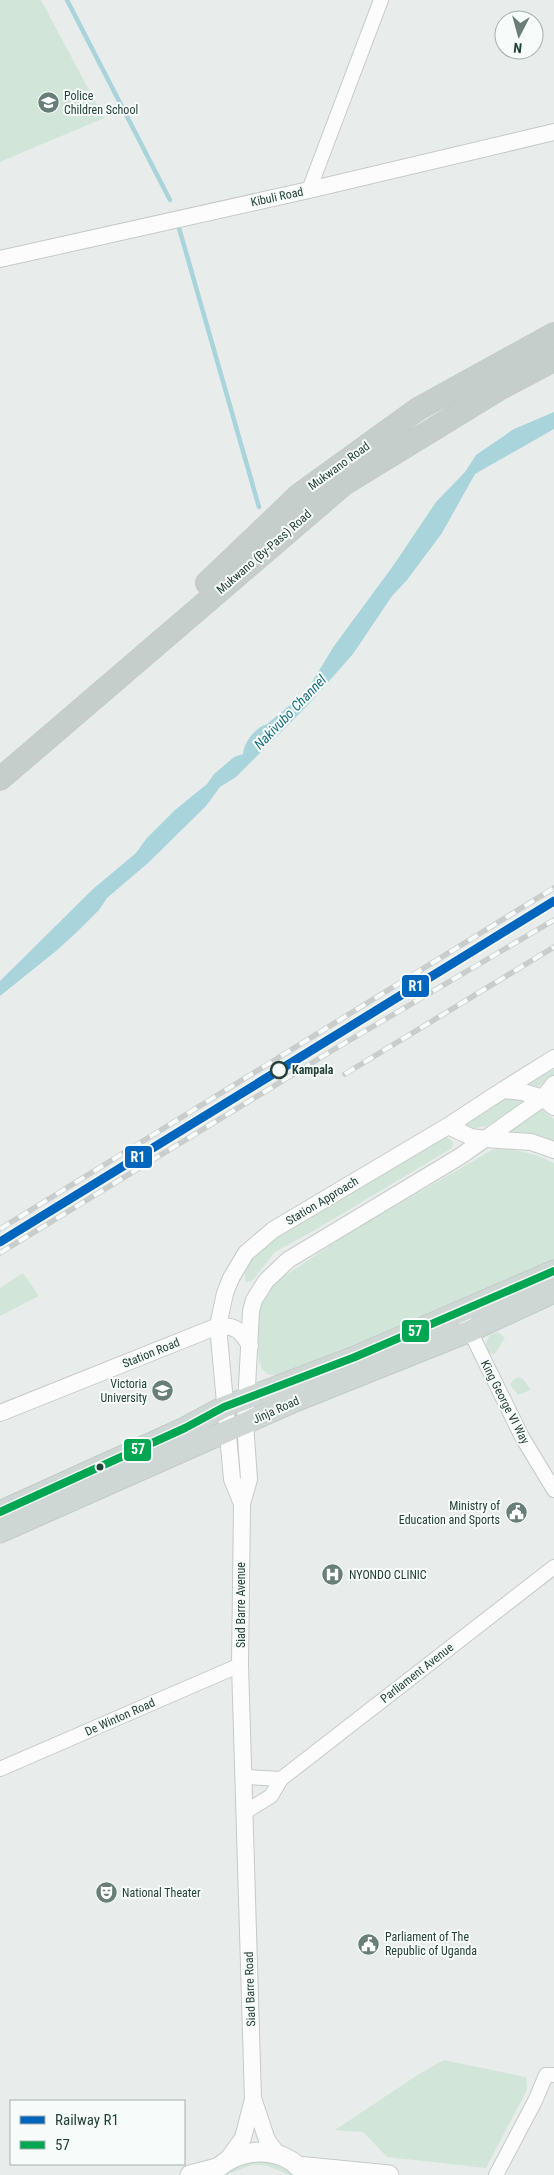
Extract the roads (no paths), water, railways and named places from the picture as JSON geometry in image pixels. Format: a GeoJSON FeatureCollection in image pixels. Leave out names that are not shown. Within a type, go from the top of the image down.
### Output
{"type":"FeatureCollection","features":[{"type":"Feature","properties":{"kind":"highway","name":"Mukwano Road"},"geometry":{"type":"LineString","coordinates":[[159,642],[204,586],[299,495],[418,409],[554,334]]}},
{"type":"Feature","properties":{"kind":"highway","name":"Mukwano (By-Pass) Road"},"geometry":{"type":"LineString","coordinates":[[0,780],[344,484],[499,389],[554,360]]}},
{"type":"Feature","properties":{"kind":"main road","name":"Jinja Road"},"geometry":{"type":"LineString","coordinates":[[0,1512],[178,1432],[224,1407],[355,1357],[554,1271]]}},
{"type":"Feature","properties":{"kind":"main road","name":"Jinja Road"},"geometry":{"type":"LineString","coordinates":[[0,1532],[295,1401],[470,1331],[554,1292]]}},
{"type":"Feature","properties":{"kind":"main road"},"geometry":{"type":"LineString","coordinates":[[190,2175],[218,2168],[251,2152],[278,2155],[302,2170],[389,2175]]}},
{"type":"Feature","properties":{"kind":"street"},"geometry":{"type":"LineString","coordinates":[[309,190],[381,0]]}},
{"type":"Feature","properties":{"kind":"street","name":"Kibuli Road"},"geometry":{"type":"LineString","coordinates":[[0,259],[309,190],[554,132]]}},
{"type":"Feature","properties":{"kind":"street","name":"Station Approach"},"geometry":{"type":"LineString","coordinates":[[237,1428],[224,1407],[218,1326],[231,1278],[246,1253],[280,1226],[448,1126],[554,1058]]}},
{"type":"Feature","properties":{"kind":"street"},"geometry":{"type":"LineString","coordinates":[[549,1103],[554,1084]]}},
{"type":"Feature","properties":{"kind":"street"},"geometry":{"type":"LineString","coordinates":[[503,1090],[523,1092],[549,1103]]}},
{"type":"Feature","properties":{"kind":"street"},"geometry":{"type":"LineString","coordinates":[[246,1400],[250,1322],[254,1300],[266,1281],[281,1265],[299,1252],[459,1157],[510,1119],[549,1103]]}},
{"type":"Feature","properties":{"kind":"street"},"geometry":{"type":"LineString","coordinates":[[448,1126],[471,1136],[485,1139],[531,1142],[554,1150]]}},
{"type":"Feature","properties":{"kind":"street","name":"King George VI Way"},"geometry":{"type":"LineString","coordinates":[[460,1311],[515,1424],[554,1490]]}},
{"type":"Feature","properties":{"kind":"street"},"geometry":{"type":"LineString","coordinates":[[218,1326],[237,1329],[250,1346]]}},
{"type":"Feature","properties":{"kind":"street","name":"Station Road"},"geometry":{"type":"LineString","coordinates":[[0,1413],[218,1326]]}},
{"type":"Feature","properties":{"kind":"street","name":"Siad Barre Avenue"},"geometry":{"type":"LineString","coordinates":[[245,1812],[240,1665],[242,1504],[249,1479],[237,1428],[246,1400]]}},
{"type":"Feature","properties":{"kind":"street","name":"Parliament Avenue"},"geometry":{"type":"LineString","coordinates":[[245,1812],[270,1796],[281,1779],[554,1567]]}},
{"type":"Feature","properties":{"kind":"street","name":"De Winton Road"},"geometry":{"type":"LineString","coordinates":[[0,1769],[240,1665]]}},
{"type":"Feature","properties":{"kind":"street"},"geometry":{"type":"LineString","coordinates":[[245,1777],[281,1779]]}},
{"type":"Feature","properties":{"kind":"street","name":"Siad Barre Road"},"geometry":{"type":"LineString","coordinates":[[218,2168],[243,2138],[253,2099],[245,1812]]}},
{"type":"Feature","properties":{"kind":"street"},"geometry":{"type":"LineString","coordinates":[[496,2175],[550,2075]]}},
{"type":"Feature","properties":{"kind":"street"},"geometry":{"type":"LineString","coordinates":[[253,2099],[267,2140],[278,2155]]}},
{"type":"Feature","properties":{"kind":"water","name":"Nakivubo Channel"},"geometry":{"type":"Polygon","coordinates":[[[554,412],[554,429],[475,474],[442,533],[407,580],[392,596],[353,654],[307,706],[236,777],[220,787],[206,806],[148,863],[107,898],[99,910],[77,932],[0,996],[0,981],[93,889],[136,853],[146,839],[175,810],[207,784],[214,774],[234,757],[243,754],[245,745],[254,732],[267,724],[306,692],[334,646],[393,566],[436,502],[465,472],[476,455],[514,429],[554,412]]]}},
{"type":"Feature","properties":{"kind":"waterway"},"geometry":{"type":"LineString","coordinates":[[67,0],[170,200]]}},
{"type":"Feature","properties":{"kind":"waterway"},"geometry":{"type":"LineString","coordinates":[[179,228],[259,507]]}},
{"type":"Feature","properties":{"kind":"railway"},"geometry":{"type":"LineString","coordinates":[[0,1229],[554,888]]}},
{"type":"Feature","properties":{"kind":"railway"},"geometry":{"type":"LineString","coordinates":[[0,1242],[554,901]]}},
{"type":"Feature","properties":{"kind":"railway"},"geometry":{"type":"LineString","coordinates":[[0,1253],[333,1050],[554,920]]}},
{"type":"Feature","properties":{"kind":"railway"},"geometry":{"type":"LineString","coordinates":[[345,1074],[554,947]]}},
{"type":"Feature","properties":{"kind":"rail line","name":"R1"},"geometry":{"type":"LineString","coordinates":[[0,1242],[554,901]]}},
{"type":"Feature","properties":{"kind":"place","name":"Police Children School"},"geometry":{"type":"Point","coordinates":[48,103]}},
{"type":"Feature","properties":{"kind":"place","name":"Kampala"},"geometry":{"type":"Point","coordinates":[279,1070]}},
{"type":"Feature","properties":{"kind":"place","name":"Victoria University"},"geometry":{"type":"Point","coordinates":[163,1391]}},
{"type":"Feature","properties":{"kind":"place","name":"Ministry of Education and Sports"},"geometry":{"type":"Point","coordinates":[516,1513]}},
{"type":"Feature","properties":{"kind":"place","name":"NYONDO CLINIC"},"geometry":{"type":"Point","coordinates":[333,1575]}},
{"type":"Feature","properties":{"kind":"place","name":"National Theater"},"geometry":{"type":"Point","coordinates":[106,1893]}},
{"type":"Feature","properties":{"kind":"place","name":"Parliament of The Republic of Uganda"},"geometry":{"type":"Point","coordinates":[369,1944]}}]}
